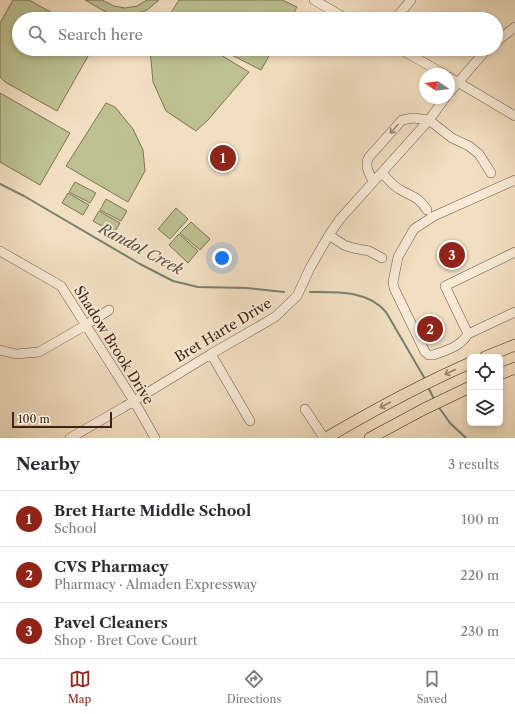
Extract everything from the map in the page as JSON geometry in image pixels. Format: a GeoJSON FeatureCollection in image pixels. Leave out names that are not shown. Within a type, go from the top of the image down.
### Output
{"type":"FeatureCollection","features":[{"type":"Feature","properties":{"kind":"main road"},"geometry":{"type":"LineString","coordinates":[[492,354],[515,345]]}},
{"type":"Feature","properties":{"kind":"main road"},"geometry":{"type":"LineString","coordinates":[[325,438],[431,381],[467,364]]}},
{"type":"Feature","properties":{"kind":"main road"},"geometry":{"type":"LineString","coordinates":[[503,373],[515,368]]}},
{"type":"Feature","properties":{"kind":"main road"},"geometry":{"type":"LineString","coordinates":[[370,438],[430,406],[467,389]]}},
{"type":"Feature","properties":{"kind":"street"},"geometry":{"type":"LineString","coordinates":[[314,0],[335,12]]}},
{"type":"Feature","properties":{"kind":"street"},"geometry":{"type":"LineString","coordinates":[[400,12],[411,0]]}},
{"type":"Feature","properties":{"kind":"street"},"geometry":{"type":"LineString","coordinates":[[503,36],[515,27]]}},
{"type":"Feature","properties":{"kind":"street"},"geometry":{"type":"LineString","coordinates":[[412,56],[433,68]]}},
{"type":"Feature","properties":{"kind":"street"},"geometry":{"type":"LineString","coordinates":[[455,86],[481,56]]}},
{"type":"Feature","properties":{"kind":"street"},"geometry":{"type":"LineString","coordinates":[[455,80],[515,116]]}},
{"type":"Feature","properties":{"kind":"street","name":"Bret Harte Drive"},"geometry":{"type":"LineString","coordinates":[[70,438],[211,354],[275,318],[297,296],[310,268],[340,219],[429,120],[441,104]]}},
{"type":"Feature","properties":{"kind":"street"},"geometry":{"type":"LineString","coordinates":[[374,181],[368,171],[367,160],[402,120],[413,118],[429,120],[443,133],[469,146],[479,154],[491,173]]}},
{"type":"Feature","properties":{"kind":"street"},"geometry":{"type":"LineString","coordinates":[[382,173],[399,189],[416,197],[423,203],[427,210]]}},
{"type":"Feature","properties":{"kind":"street"},"geometry":{"type":"LineString","coordinates":[[515,180],[434,216],[414,229],[398,256],[393,282],[394,288],[425,352],[433,356],[457,346],[468,334],[515,312]]}},
{"type":"Feature","properties":{"kind":"street"},"geometry":{"type":"LineString","coordinates":[[329,235],[344,245],[368,251],[382,258]]}},
{"type":"Feature","properties":{"kind":"street","name":"Shadow Brook Drive"},"geometry":{"type":"LineString","coordinates":[[0,251],[61,286],[134,401],[155,438]]}},
{"type":"Feature","properties":{"kind":"street"},"geometry":{"type":"LineString","coordinates":[[468,334],[445,286],[515,252]]}},
{"type":"Feature","properties":{"kind":"street"},"geometry":{"type":"LineString","coordinates":[[0,350],[16,354],[39,352],[109,310]]}},
{"type":"Feature","properties":{"kind":"street"},"geometry":{"type":"LineString","coordinates":[[211,354],[250,421]]}},
{"type":"Feature","properties":{"kind":"street"},"geometry":{"type":"LineString","coordinates":[[305,409],[325,438]]}},
{"type":"Feature","properties":{"kind":"green space"},"geometry":{"type":"Polygon","coordinates":[[[13,0],[29,0],[50,12],[12,12],[12,56],[88,56],[57,111],[5,82],[0,77],[0,23],[13,0]]]}},
{"type":"Feature","properties":{"kind":"green space"},"geometry":{"type":"Polygon","coordinates":[[[85,0],[102,0],[114,6],[125,8],[137,6],[147,0],[159,0],[147,10],[142,12],[106,12],[85,0]]]}},
{"type":"Feature","properties":{"kind":"green space"},"geometry":{"type":"Polygon","coordinates":[[[179,0],[282,0],[297,7],[294,12],[171,12],[179,0]]]}},
{"type":"Feature","properties":{"kind":"green space"},"geometry":{"type":"Polygon","coordinates":[[[151,56],[223,56],[249,72],[208,120],[196,131],[166,111],[153,82],[151,56]]]}},
{"type":"Feature","properties":{"kind":"green space"},"geometry":{"type":"Polygon","coordinates":[[[234,56],[269,56],[261,70],[234,56]]]}},
{"type":"Feature","properties":{"kind":"green space"},"geometry":{"type":"Polygon","coordinates":[[[0,93],[70,133],[40,185],[0,162],[0,93]]]}},
{"type":"Feature","properties":{"kind":"green space"},"geometry":{"type":"Polygon","coordinates":[[[106,103],[115,107],[133,129],[143,150],[145,171],[128,202],[66,166],[106,103]]]}},
{"type":"Feature","properties":{"kind":"green space"},"geometry":{"type":"Polygon","coordinates":[[[75,182],[96,193],[90,203],[69,192],[75,182]]]}},
{"type":"Feature","properties":{"kind":"green space"},"geometry":{"type":"Polygon","coordinates":[[[68,193],[89,205],[83,215],[62,203],[68,193]]]}},
{"type":"Feature","properties":{"kind":"green space"},"geometry":{"type":"Polygon","coordinates":[[[106,199],[127,211],[121,221],[100,210],[106,199]]]}},
{"type":"Feature","properties":{"kind":"green space"},"geometry":{"type":"Polygon","coordinates":[[[176,208],[188,219],[170,239],[158,229],[176,208]]]}},
{"type":"Feature","properties":{"kind":"green space"},"geometry":{"type":"Polygon","coordinates":[[[99,211],[120,223],[114,233],[93,221],[99,211]]]}},
{"type":"Feature","properties":{"kind":"green space"},"geometry":{"type":"Polygon","coordinates":[[[191,222],[210,239],[200,250],[180,233],[191,222]]]}},
{"type":"Feature","properties":{"kind":"green space"},"geometry":{"type":"Polygon","coordinates":[[[179,234],[198,251],[188,263],[169,245],[179,234]]]}},
{"type":"Feature","properties":{"kind":"waterway","name":"Randol Creek"},"geometry":{"type":"LineString","coordinates":[[0,184],[24,196],[140,264],[173,281],[198,287],[247,288],[284,292]]}},
{"type":"Feature","properties":{"kind":"waterway","name":"Randol Creek"},"geometry":{"type":"LineString","coordinates":[[310,292],[351,294],[370,300],[378,305],[386,312],[425,379]]}},
{"type":"Feature","properties":{"kind":"waterway","name":"Randol Creek"},"geometry":{"type":"LineString","coordinates":[[428,387],[434,399]]}},
{"type":"Feature","properties":{"kind":"waterway","name":"Randol Creek"},"geometry":{"type":"LineString","coordinates":[[438,406],[450,423],[466,438]]}},
{"type":"Feature","properties":{"kind":"place","name":"Bret Harte Middle School"},"geometry":{"type":"Point","coordinates":[223,158]}},
{"type":"Feature","properties":{"kind":"place","name":"Pavel Cleaners"},"geometry":{"type":"Point","coordinates":[452,255]}},
{"type":"Feature","properties":{"kind":"place","name":"CVS Pharmacy"},"geometry":{"type":"Point","coordinates":[430,329]}}]}
